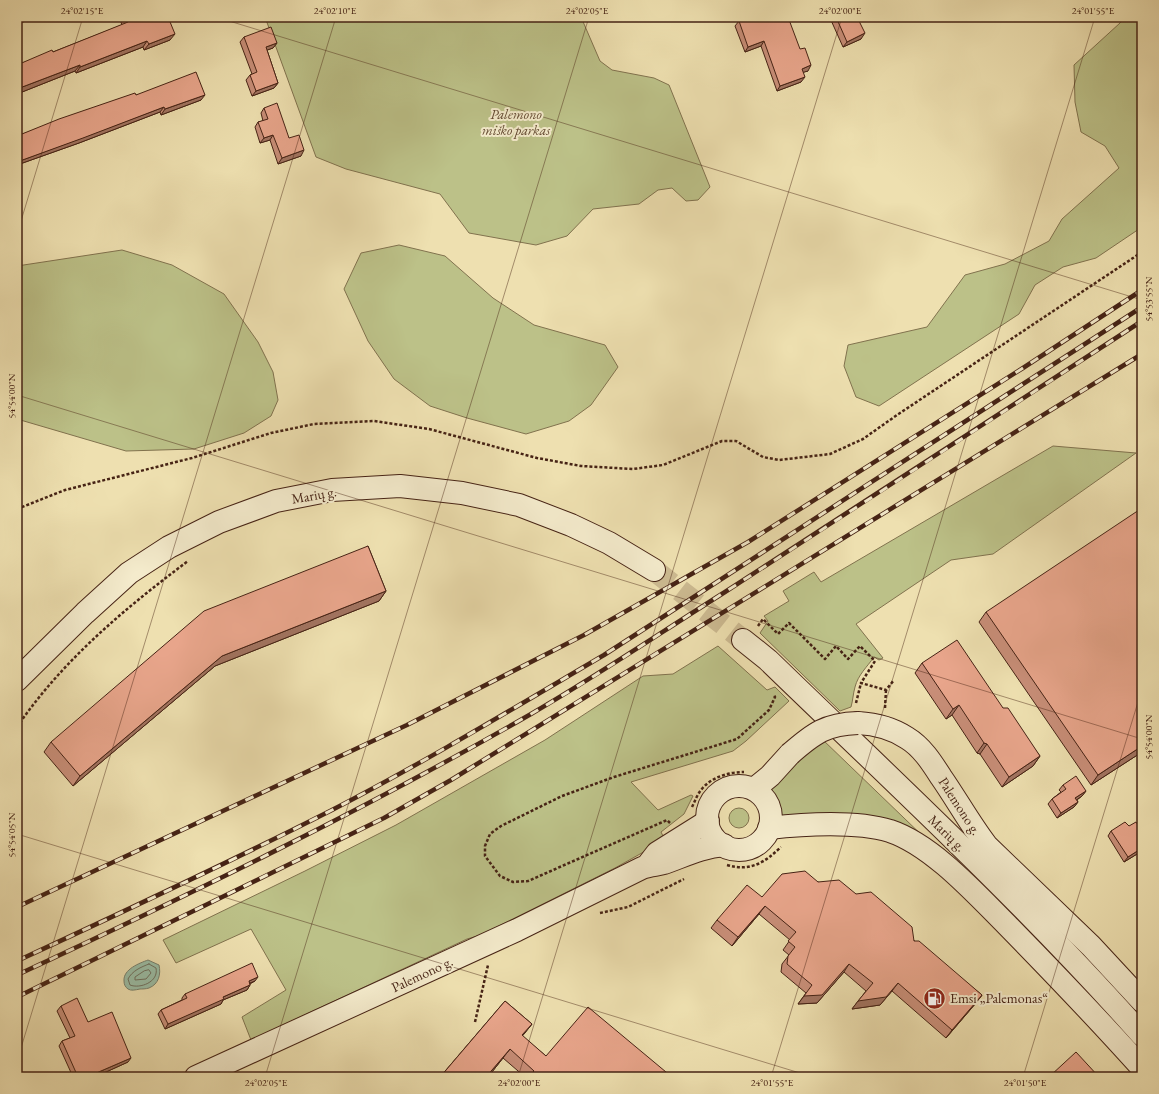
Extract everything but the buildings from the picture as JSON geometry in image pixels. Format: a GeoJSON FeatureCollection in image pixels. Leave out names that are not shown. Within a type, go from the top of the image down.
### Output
{"type":"FeatureCollection","features":[{"type":"Feature","properties":{"kind":"street","name":"Marių g."},"geometry":{"type":"LineString","coordinates":[[17,680],[85,613],[129,573],[169,547],[219,522],[269,504],[332,490],[400,486],[462,493],[519,506],[571,525],[609,543],[654,570]]}},
{"type":"Feature","properties":{"kind":"street","name":"Marių g."},"geometry":{"type":"LineString","coordinates":[[750,634],[768,660],[1037,923],[1142,1035]]}},
{"type":"Feature","properties":{"kind":"street","name":"Palemono g."},"geometry":{"type":"LineString","coordinates":[[752,780],[770,776],[790,754],[809,738],[824,729],[841,724],[856,715],[870,723],[889,728],[909,739],[928,758],[987,846],[1091,946],[1142,1001]]}},
{"type":"Feature","properties":{"kind":"street"},"geometry":{"type":"LineString","coordinates":[[724,855],[716,839],[698,816],[708,810],[713,799],[721,791],[731,786],[743,786],[752,780],[769,806],[771,817],[770,828],[794,825],[869,826],[890,831],[910,840],[922,847],[943,864],[1002,920],[1090,1010],[1142,1068]]}},
{"type":"Feature","properties":{"kind":"street","name":"Palemono g."},"geometry":{"type":"LineString","coordinates":[[646,866],[698,816]]}},
{"type":"Feature","properties":{"kind":"street","name":"Palemono g."},"geometry":{"type":"LineString","coordinates":[[196,1077],[516,930],[646,866],[662,864],[688,853],[709,847],[724,855],[734,849],[745,849],[756,845],[764,838],[770,828]]}},
{"type":"Feature","properties":{"kind":"path"},"geometry":{"type":"LineString","coordinates":[[17,509],[65,490],[192,458],[271,433],[314,424],[374,421],[429,429],[537,458],[581,466],[633,469],[663,465],[722,441],[736,442],[763,456],[779,460],[830,454],[863,438],[1142,252]]}},
{"type":"Feature","properties":{"kind":"path"},"geometry":{"type":"LineString","coordinates":[[17,727],[39,696],[113,620],[193,558]]}},
{"type":"Feature","properties":{"kind":"path"},"geometry":{"type":"LineString","coordinates":[[750,634],[764,619],[778,634],[789,623],[825,659],[836,646],[848,659],[860,646],[875,661],[861,683],[856,704],[856,715]]}},
{"type":"Feature","properties":{"kind":"path"},"geometry":{"type":"LineString","coordinates":[[861,683],[886,690],[894,680]]}},
{"type":"Feature","properties":{"kind":"path"},"geometry":{"type":"LineString","coordinates":[[675,827],[667,820],[528,881],[513,882],[500,876],[485,856],[485,846],[490,834],[501,826],[562,796],[614,777],[737,739],[769,710],[775,697],[773,691]]}},
{"type":"Feature","properties":{"kind":"path"},"geometry":{"type":"LineString","coordinates":[[698,816],[701,790],[712,780],[722,775],[738,772],[752,780]]}},
{"type":"Feature","properties":{"kind":"path"},"geometry":{"type":"LineString","coordinates":[[724,855],[736,868],[748,868],[769,858],[782,846]]}},
{"type":"Feature","properties":{"kind":"path"},"geometry":{"type":"LineString","coordinates":[[600,913],[628,906],[685,878]]}},
{"type":"Feature","properties":{"kind":"path"},"geometry":{"type":"LineString","coordinates":[[476,1022],[488,964],[495,961]]}},
{"type":"Feature","properties":{"kind":"green space","name":"Palemono miško parkas"},"geometry":{"type":"Polygon","coordinates":[[[265,17],[581,17],[600,61],[612,70],[654,78],[669,85],[710,187],[698,200],[686,201],[672,188],[658,190],[639,204],[593,209],[567,236],[536,245],[469,233],[440,194],[346,169],[316,157],[265,17]]]}},
{"type":"Feature","properties":{"kind":"green space"},"geometry":{"type":"Polygon","coordinates":[[[1124,17],[1142,17],[1142,227],[1096,258],[1063,267],[1035,285],[1019,314],[879,406],[856,397],[844,366],[848,345],[927,327],[965,275],[1005,264],[1049,241],[1062,219],[1119,168],[1105,146],[1081,132],[1075,102],[1074,65],[1120,23],[1124,17]]]}},
{"type":"Feature","properties":{"kind":"green space"},"geometry":{"type":"Polygon","coordinates":[[[399,245],[445,256],[493,298],[534,325],[605,345],[618,367],[591,405],[569,421],[526,434],[430,406],[394,379],[368,341],[344,289],[361,253],[399,245]]]}},
{"type":"Feature","properties":{"kind":"green space"},"geometry":{"type":"Polygon","coordinates":[[[122,250],[172,265],[224,294],[258,342],[273,372],[278,400],[271,416],[244,433],[194,449],[126,451],[17,419],[17,266],[122,250]]]}},
{"type":"Feature","properties":{"kind":"green space"},"geometry":{"type":"Polygon","coordinates":[[[1053,446],[1136,453],[993,554],[951,560],[856,624],[883,658],[879,660],[874,657],[860,675],[856,683],[851,707],[840,711],[760,633],[768,621],[764,616],[789,601],[783,591],[814,572],[821,582],[1053,446]]]}},
{"type":"Feature","properties":{"kind":"green space"},"geometry":{"type":"Polygon","coordinates":[[[718,646],[767,690],[775,687],[789,701],[733,751],[631,782],[658,810],[691,795],[693,796],[684,814],[661,832],[665,840],[615,868],[481,935],[467,939],[251,1040],[242,1017],[286,990],[251,929],[176,963],[163,940],[396,825],[545,740],[643,676],[673,674],[718,646]]]}},
{"type":"Feature","properties":{"kind":"green space"},"geometry":{"type":"Polygon","coordinates":[[[822,739],[931,844],[780,819],[777,803],[774,796],[768,789],[822,739]]]}},
{"type":"Feature","properties":{"kind":"green space"},"geometry":{"type":"Polygon","coordinates":[[[739,808],[746,811],[749,818],[746,825],[739,828],[732,825],[729,818],[732,811],[739,808]]]}},
{"type":"Feature","properties":{"kind":"water"},"geometry":{"type":"Polygon","coordinates":[[[148,960],[159,965],[160,972],[155,984],[148,988],[133,990],[128,989],[124,982],[126,973],[133,967],[148,960]]]}},
{"type":"Feature","properties":{"kind":"tunnel"},"geometry":{"type":"LineString","coordinates":[[654,570],[743,640]]}},
{"type":"Feature","properties":{"kind":"railway"},"geometry":{"type":"LineString","coordinates":[[17,907],[407,725],[584,635],[748,542],[1023,368],[1142,290]]}},
{"type":"Feature","properties":{"kind":"railway"},"geometry":{"type":"LineString","coordinates":[[17,961],[293,830],[367,792],[469,734],[604,655],[1142,307]]}},
{"type":"Feature","properties":{"kind":"railway"},"geometry":{"type":"LineString","coordinates":[[17,975],[147,914],[277,850],[405,784],[556,700],[777,559],[1142,321]]}},
{"type":"Feature","properties":{"kind":"railway"},"geometry":{"type":"LineString","coordinates":[[17,997],[384,818],[451,780],[1142,354]]}},
{"type":"Feature","properties":{"kind":"place","name":"Emsi „Palemonas“"},"geometry":{"type":"Point","coordinates":[935,998]}}]}
